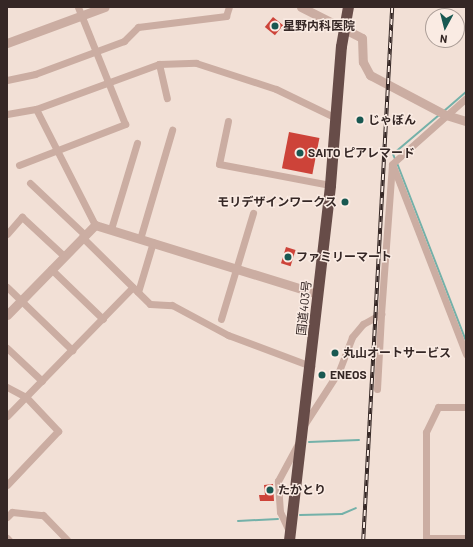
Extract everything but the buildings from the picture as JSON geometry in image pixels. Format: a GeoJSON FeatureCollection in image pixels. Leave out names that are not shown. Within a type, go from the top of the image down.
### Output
{"type":"FeatureCollection","features":[{"type":"Feature","properties":{"kind":"highway","name":"国道403号"},"geometry":{"type":"LineString","coordinates":[[290,537],[304,430],[330,185],[344,28],[348,7]]}},
{"type":"Feature","properties":{"kind":"street"},"geometry":{"type":"LineString","coordinates":[[7,43],[80,11],[105,7]]}},
{"type":"Feature","properties":{"kind":"street"},"geometry":{"type":"LineString","coordinates":[[7,80],[96,52],[124,41],[138,27],[226,16],[230,7]]}},
{"type":"Feature","properties":{"kind":"street"},"geometry":{"type":"LineString","coordinates":[[301,7],[362,38],[363,62],[370,75],[446,115],[466,121]]}},
{"type":"Feature","properties":{"kind":"street"},"geometry":{"type":"LineString","coordinates":[[19,165],[125,124],[80,11]]}},
{"type":"Feature","properties":{"kind":"street"},"geometry":{"type":"LineString","coordinates":[[7,114],[36,109],[159,64],[196,63],[223,70],[276,88],[336,118]]}},
{"type":"Feature","properties":{"kind":"street"},"geometry":{"type":"LineString","coordinates":[[159,64],[167,98]]}},
{"type":"Feature","properties":{"kind":"street"},"geometry":{"type":"LineString","coordinates":[[377,389],[380,314],[392,164],[466,98]]}},
{"type":"Feature","properties":{"kind":"street"},"geometry":{"type":"LineString","coordinates":[[36,109],[95,225],[318,294]]}},
{"type":"Feature","properties":{"kind":"street"},"geometry":{"type":"LineString","coordinates":[[228,121],[218,164],[330,185]]}},
{"type":"Feature","properties":{"kind":"street"},"geometry":{"type":"LineString","coordinates":[[140,239],[172,130]]}},
{"type":"Feature","properties":{"kind":"street"},"geometry":{"type":"LineString","coordinates":[[111,229],[137,143]]}},
{"type":"Feature","properties":{"kind":"street"},"geometry":{"type":"LineString","coordinates":[[392,164],[466,354]]}},
{"type":"Feature","properties":{"kind":"street"},"geometry":{"type":"LineString","coordinates":[[30,183],[150,304],[172,305],[228,336],[311,366]]}},
{"type":"Feature","properties":{"kind":"street"},"geometry":{"type":"LineString","coordinates":[[221,318],[253,214]]}},
{"type":"Feature","properties":{"kind":"street"},"geometry":{"type":"LineString","coordinates":[[7,234],[22,217],[64,256]]}},
{"type":"Feature","properties":{"kind":"street"},"geometry":{"type":"LineString","coordinates":[[7,315],[95,225]]}},
{"type":"Feature","properties":{"kind":"street"},"geometry":{"type":"LineString","coordinates":[[7,416],[103,319],[135,290],[153,242]]}},
{"type":"Feature","properties":{"kind":"street"},"geometry":{"type":"LineString","coordinates":[[51,269],[103,319]]}},
{"type":"Feature","properties":{"kind":"street"},"geometry":{"type":"LineString","coordinates":[[7,287],[72,350]]}},
{"type":"Feature","properties":{"kind":"street"},"geometry":{"type":"LineString","coordinates":[[290,537],[280,512],[278,481],[291,452],[339,371],[352,337],[363,324],[380,314]]}},
{"type":"Feature","properties":{"kind":"street"},"geometry":{"type":"LineString","coordinates":[[7,348],[42,381]]}},
{"type":"Feature","properties":{"kind":"street"},"geometry":{"type":"LineString","coordinates":[[7,387],[26,397],[58,431],[7,485]]}},
{"type":"Feature","properties":{"kind":"street"},"geometry":{"type":"LineString","coordinates":[[466,407],[438,407],[426,432],[426,539],[466,538]]}},
{"type":"Feature","properties":{"kind":"street"},"geometry":{"type":"LineString","coordinates":[[7,518],[12,512],[43,515],[67,540]]}},
{"type":"Feature","properties":{"kind":"waterway"},"geometry":{"type":"LineString","coordinates":[[444,111],[466,92]]}},
{"type":"Feature","properties":{"kind":"waterway"},"geometry":{"type":"LineString","coordinates":[[395,159],[393,154],[439,115]]}},
{"type":"Feature","properties":{"kind":"waterway"},"geometry":{"type":"LineString","coordinates":[[397,163],[466,341]]}},
{"type":"Feature","properties":{"kind":"waterway"},"geometry":{"type":"LineString","coordinates":[[309,442],[359,440]]}},
{"type":"Feature","properties":{"kind":"waterway"},"geometry":{"type":"LineString","coordinates":[[300,515],[342,514],[356,508]]}},
{"type":"Feature","properties":{"kind":"waterway"},"geometry":{"type":"LineString","coordinates":[[238,521],[278,519]]}},
{"type":"Feature","properties":{"kind":"railway"},"geometry":{"type":"LineString","coordinates":[[363,540],[392,7]]}},
{"type":"Feature","properties":{"kind":"place","name":"星野内科医院"},"geometry":{"type":"Point","coordinates":[275,26]}},
{"type":"Feature","properties":{"kind":"place","name":"じゃぼん"},"geometry":{"type":"Point","coordinates":[360,120]}},
{"type":"Feature","properties":{"kind":"place","name":"SAITO ピアレマード"},"geometry":{"type":"Point","coordinates":[300,153]}},
{"type":"Feature","properties":{"kind":"place","name":"モリデザインワークス"},"geometry":{"type":"Point","coordinates":[345,202]}},
{"type":"Feature","properties":{"kind":"place","name":"ファミリーマート"},"geometry":{"type":"Point","coordinates":[288,257]}},
{"type":"Feature","properties":{"kind":"place","name":"丸山オートサービス"},"geometry":{"type":"Point","coordinates":[335,353]}},
{"type":"Feature","properties":{"kind":"place","name":"ENEOS"},"geometry":{"type":"Point","coordinates":[322,375]}},
{"type":"Feature","properties":{"kind":"place","name":"たかとり"},"geometry":{"type":"Point","coordinates":[270,490]}}]}
